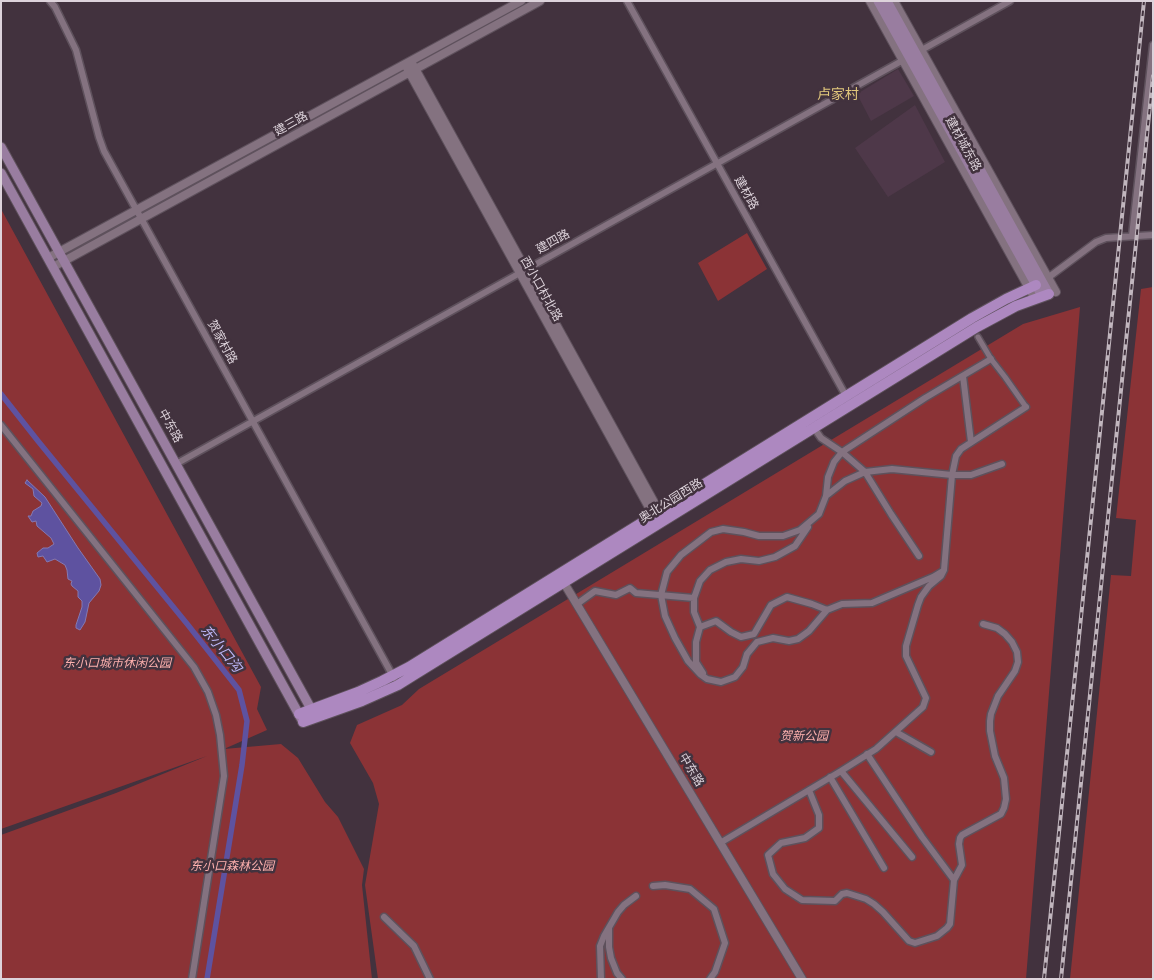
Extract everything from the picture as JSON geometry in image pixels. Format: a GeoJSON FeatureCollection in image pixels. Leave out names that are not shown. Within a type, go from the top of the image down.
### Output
{"type":"FeatureCollection","features":[{"type":"Feature","properties":{"kind":"main road","name":"建材城东路"},"geometry":{"type":"LineString","coordinates":[[878,1],[912,56],[1043,289]]}},
{"type":"Feature","properties":{"kind":"main road","name":"建材城东路"},"geometry":{"type":"LineString","coordinates":[[886,1],[912,56]]}},
{"type":"Feature","properties":{"kind":"main road","name":"中东路"},"geometry":{"type":"LineString","coordinates":[[1,147],[313,714]]}},
{"type":"Feature","properties":{"kind":"main road","name":"中东路"},"geometry":{"type":"LineString","coordinates":[[1,173],[301,718]]}},
{"type":"Feature","properties":{"kind":"main road","name":"奥北公园西路"},"geometry":{"type":"LineString","coordinates":[[301,718],[356,704],[395,680],[437,650],[562,578],[659,518],[846,396],[972,318],[1006,299],[1043,289]]}},
{"type":"Feature","properties":{"kind":"main road","name":"奥北公园西路"},"geometry":{"type":"LineString","coordinates":[[659,518],[814,428],[977,327],[1043,289]]}},
{"type":"Feature","properties":{"kind":"street","name":"贺家村路"},"geometry":{"type":"LineString","coordinates":[[50,1],[55,7],[76,50],[104,151],[395,680]]}},
{"type":"Feature","properties":{"kind":"street","name":"建三路"},"geometry":{"type":"LineString","coordinates":[[50,263],[136,210],[521,1]]}},
{"type":"Feature","properties":{"kind":"street","name":"建三路"},"geometry":{"type":"LineString","coordinates":[[62,256],[141,219],[540,1]]}},
{"type":"Feature","properties":{"kind":"street","name":"建材路"},"geometry":{"type":"LineString","coordinates":[[627,1],[846,396]]}},
{"type":"Feature","properties":{"kind":"street","name":"建材城东路"},"geometry":{"type":"LineString","coordinates":[[870,1],[912,56],[1043,289]]}},
{"type":"Feature","properties":{"kind":"street","name":"建材城东路"},"geometry":{"type":"LineString","coordinates":[[894,1],[912,56]]}},
{"type":"Feature","properties":{"kind":"street","name":"建四路"},"geometry":{"type":"LineString","coordinates":[[176,464],[1010,1]]}},
{"type":"Feature","properties":{"kind":"street"},"geometry":{"type":"LineString","coordinates":[[1132,236],[1153,46]]}},
{"type":"Feature","properties":{"kind":"street","name":"西小口村北路"},"geometry":{"type":"LineString","coordinates":[[408,63],[659,518]]}},
{"type":"Feature","properties":{"kind":"street"},"geometry":{"type":"LineString","coordinates":[[1043,289],[1055,273],[1096,242],[1106,238],[1153,235]]}},
{"type":"Feature","properties":{"kind":"street"},"geometry":{"type":"LineString","coordinates":[[720,843],[867,754],[896,732],[923,707],[926,698],[906,656],[906,646],[921,597],[929,586],[941,576],[944,570],[952,475],[956,456],[961,449],[971,442],[1026,407],[991,360],[978,337]]}},
{"type":"Feature","properties":{"kind":"street"},"geometry":{"type":"LineString","coordinates":[[706,679],[696,662],[696,642],[700,626],[694,612],[694,598],[700,581],[710,570],[726,562],[741,559],[759,561],[775,558],[795,546],[818,514],[826,496],[828,477],[834,462],[842,452],[925,398],[991,360]]}},
{"type":"Feature","properties":{"kind":"street"},"geometry":{"type":"LineString","coordinates":[[963,376],[971,442]]}},
{"type":"Feature","properties":{"kind":"street"},"geometry":{"type":"LineString","coordinates":[[1,425],[194,667],[208,692],[216,715],[224,776],[192,979]]}},
{"type":"Feature","properties":{"kind":"street"},"geometry":{"type":"LineString","coordinates":[[814,428],[821,438],[842,452],[865,472],[919,556]]}},
{"type":"Feature","properties":{"kind":"street"},"geometry":{"type":"LineString","coordinates":[[826,496],[846,481],[865,472],[892,469],[971,475],[1002,464]]}},
{"type":"Feature","properties":{"kind":"street"},"geometry":{"type":"LineString","coordinates":[[818,514],[800,530],[783,536],[759,536],[723,529],[711,532],[681,555],[667,572],[661,595],[665,616],[688,661],[706,679],[721,682],[735,678],[743,667],[747,654],[758,642],[773,638],[798,639],[809,631],[827,610],[842,604],[872,603],[933,577],[944,570]]}},
{"type":"Feature","properties":{"kind":"street","name":"中东路"},"geometry":{"type":"LineString","coordinates":[[562,578],[802,979]]}},
{"type":"Feature","properties":{"kind":"street"},"geometry":{"type":"LineString","coordinates":[[577,604],[595,591],[616,595],[630,588],[636,593],[694,598]]}},
{"type":"Feature","properties":{"kind":"street"},"geometry":{"type":"LineString","coordinates":[[700,626],[716,622],[741,637],[754,634],[771,605],[787,597],[827,610]]}},
{"type":"Feature","properties":{"kind":"street"},"geometry":{"type":"LineString","coordinates":[[809,790],[819,815],[819,828],[805,838],[781,843],[768,855],[773,874],[785,889],[802,900],[835,901],[842,894],[847,893],[866,899],[883,912],[909,941],[915,943],[937,936],[947,928],[950,924],[954,880],[962,865],[958,844],[960,838],[962,835],[1001,814],[1006,799],[1004,778],[995,756],[990,721],[998,696],[1015,671],[1018,662],[1017,652],[1005,634],[997,628],[983,624]]}},
{"type":"Feature","properties":{"kind":"street"},"geometry":{"type":"LineString","coordinates":[[896,732],[931,752]]}},
{"type":"Feature","properties":{"kind":"street"},"geometry":{"type":"LineString","coordinates":[[867,754],[922,837],[954,880]]}},
{"type":"Feature","properties":{"kind":"street"},"geometry":{"type":"LineString","coordinates":[[841,771],[912,857]]}},
{"type":"Feature","properties":{"kind":"street"},"geometry":{"type":"LineString","coordinates":[[830,777],[884,868]]}},
{"type":"Feature","properties":{"kind":"street"},"geometry":{"type":"LineString","coordinates":[[653,886],[665,885],[690,889],[714,909],[726,943],[715,972],[710,979]]}},
{"type":"Feature","properties":{"kind":"street"},"geometry":{"type":"LineString","coordinates":[[601,979],[600,946],[618,912],[636,896]]}},
{"type":"Feature","properties":{"kind":"street"},"geometry":{"type":"LineString","coordinates":[[384,917],[414,946],[430,979]]}},
{"type":"Feature","properties":{"kind":"street"},"geometry":{"type":"LineString","coordinates":[[609,926],[611,958],[617,973],[622,979]]}},
{"type":"Feature","properties":{"kind":"shaded area"},"geometry":{"type":"Polygon","coordinates":[[[898,69],[914,96],[871,121],[857,94],[898,69]]]}},
{"type":"Feature","properties":{"kind":"shaded area"},"geometry":{"type":"Polygon","coordinates":[[[915,105],[945,162],[888,197],[855,148],[915,105]]]}},
{"type":"Feature","properties":{"kind":"shaded area"},"geometry":{"type":"Polygon","coordinates":[[[27,480],[45,497],[100,579],[99,591],[89,603],[85,622],[80,630],[76,628],[76,625],[82,601],[78,597],[78,591],[71,584],[72,581],[68,579],[65,565],[55,559],[47,562],[43,556],[38,557],[37,553],[43,548],[48,548],[54,544],[51,538],[37,526],[36,521],[32,522],[28,516],[31,516],[33,511],[41,506],[42,503],[34,496],[33,489],[25,483],[27,480]]]}},
{"type":"Feature","properties":{"kind":"green space"},"geometry":{"type":"Polygon","coordinates":[[[1,209],[261,687],[257,709],[267,730],[224,749],[281,744],[298,758],[325,802],[338,817],[364,869],[362,885],[372,979],[1,979],[1,835],[116,793],[207,756],[1,829],[1,209]]]}},
{"type":"Feature","properties":{"kind":"green space"},"geometry":{"type":"Polygon","coordinates":[[[747,233],[767,269],[718,301],[698,263],[747,233]]]}},
{"type":"Feature","properties":{"kind":"green space"},"geometry":{"type":"Polygon","coordinates":[[[1153,287],[1153,979],[1070,979],[1111,575],[1131,576],[1136,520],[1116,518],[1141,289],[1153,287]]]}},
{"type":"Feature","properties":{"kind":"green space","name":"贺新公园"},"geometry":{"type":"Polygon","coordinates":[[[1080,307],[1026,979],[378,979],[365,885],[379,804],[373,783],[350,743],[357,725],[402,705],[419,689],[1023,324],[1080,307]]]}},
{"type":"Feature","properties":{"kind":"waterway","name":"东小口沟"},"geometry":{"type":"LineString","coordinates":[[1,394],[239,690],[247,721],[242,765],[207,979]]}},
{"type":"Feature","properties":{"kind":"railway"},"geometry":{"type":"LineString","coordinates":[[1044,979],[1144,1]]}},
{"type":"Feature","properties":{"kind":"railway"},"geometry":{"type":"LineString","coordinates":[[1061,979],[1153,76]]}},
{"type":"Feature","properties":{"kind":"district","name":"卢家村"},"geometry":{"type":"Point","coordinates":[838,95]}},
{"type":"Feature","properties":{"kind":"park label","name":"东小口城市休闲公园"},"geometry":{"type":"Point","coordinates":[117,664]}},
{"type":"Feature","properties":{"kind":"park label","name":"东小口森林公园"},"geometry":{"type":"Point","coordinates":[232,867]}}]}
